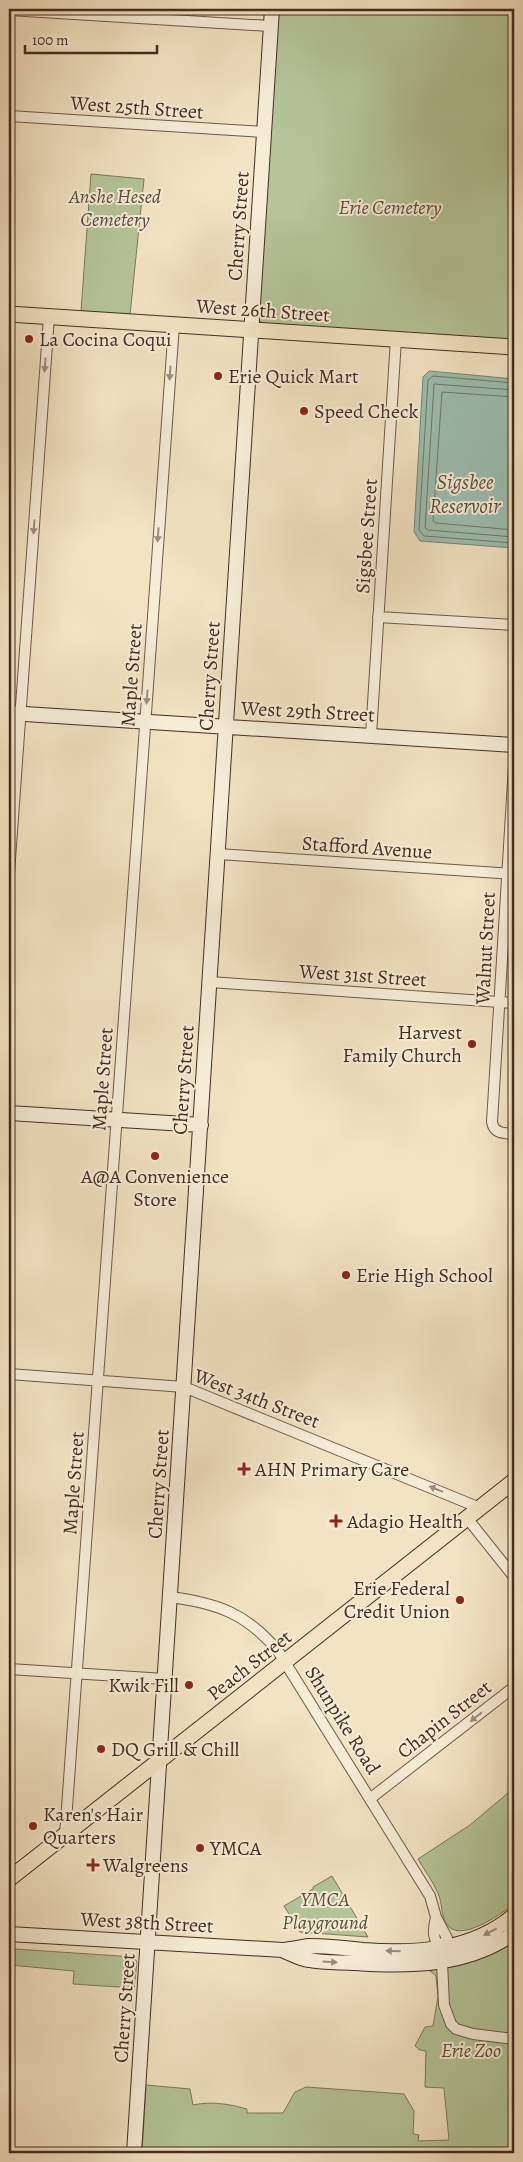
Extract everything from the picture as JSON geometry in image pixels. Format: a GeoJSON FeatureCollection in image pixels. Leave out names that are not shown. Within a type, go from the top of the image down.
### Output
{"type":"FeatureCollection","features":[{"type":"Feature","properties":{"kind":"main road","name":"West 26th Street"},"geometry":{"type":"LineString","coordinates":[[9,314],[514,346]]}},
{"type":"Feature","properties":{"kind":"main road","name":"Peach Street"},"geometry":{"type":"LineString","coordinates":[[9,1880],[514,1481]]}},
{"type":"Feature","properties":{"kind":"street","name":"Cherry Street"},"geometry":{"type":"LineString","coordinates":[[134,2153],[272,9]]}},
{"type":"Feature","properties":{"kind":"street"},"geometry":{"type":"LineString","coordinates":[[9,10],[270,26]]}},
{"type":"Feature","properties":{"kind":"street","name":"West 25th Street"},"geometry":{"type":"LineString","coordinates":[[9,116],[264,132]]}},
{"type":"Feature","properties":{"kind":"street"},"geometry":{"type":"LineString","coordinates":[[9,873],[14,713],[49,317]]}},
{"type":"Feature","properties":{"kind":"street","name":"Maple Street"},"geometry":{"type":"LineString","coordinates":[[65,1835],[174,325]]}},
{"type":"Feature","properties":{"kind":"street","name":"Sigsbee Street"},"geometry":{"type":"LineString","coordinates":[[371,735],[396,339]]}},
{"type":"Feature","properties":{"kind":"street"},"geometry":{"type":"LineString","coordinates":[[378,617],[514,625]]}},
{"type":"Feature","properties":{"kind":"street","name":"West 29th Street"},"geometry":{"type":"LineString","coordinates":[[14,713],[514,745]]}},
{"type":"Feature","properties":{"kind":"street","name":"Walnut Street"},"geometry":{"type":"LineString","coordinates":[[514,765],[510,874],[499,1002],[492,1122],[496,1130],[502,1133],[514,1134]]}},
{"type":"Feature","properties":{"kind":"street","name":"Stafford Avenue"},"geometry":{"type":"LineString","coordinates":[[218,854],[510,874]]}},
{"type":"Feature","properties":{"kind":"street","name":"West 31st Street"},"geometry":{"type":"LineString","coordinates":[[210,982],[514,1003]]}},
{"type":"Feature","properties":{"kind":"street"},"geometry":{"type":"LineString","coordinates":[[9,1113],[201,1125]]}},
{"type":"Feature","properties":{"kind":"street","name":"West 34th Street"},"geometry":{"type":"LineString","coordinates":[[9,1374],[184,1387],[480,1508]]}},
{"type":"Feature","properties":{"kind":"street"},"geometry":{"type":"LineString","coordinates":[[467,1518],[514,1577]]}},
{"type":"Feature","properties":{"kind":"street","name":"Shunpike Road"},"geometry":{"type":"LineString","coordinates":[[170,1597],[206,1602],[238,1615],[264,1634],[286,1662],[429,1892],[436,1917],[434,1927],[435,1940],[442,1948],[444,2005],[451,2024],[456,2029],[472,2034],[514,2039]]}},
{"type":"Feature","properties":{"kind":"street"},"geometry":{"type":"LineString","coordinates":[[9,1669],[165,1679]]}},
{"type":"Feature","properties":{"kind":"street","name":"Chapin Street"},"geometry":{"type":"LineString","coordinates":[[371,1798],[514,1687]]}},
{"type":"Feature","properties":{"kind":"street","name":"West 38th Street"},"geometry":{"type":"LineString","coordinates":[[283,1950],[307,1960],[374,1965],[416,1965],[442,1962],[466,1949],[514,1916]]}},
{"type":"Feature","properties":{"kind":"street","name":"West 38th Street"},"geometry":{"type":"LineString","coordinates":[[9,1934],[283,1950],[309,1946],[394,1951],[442,1948],[466,1949],[514,1932]]}},
{"type":"Feature","properties":{"kind":"green space","name":"Erie Cemetery"},"geometry":{"type":"Polygon","coordinates":[[[278,9],[514,9],[514,340],[266,324],[259,321],[257,316],[278,9]]]}},
{"type":"Feature","properties":{"kind":"green space","name":"Anshe Hesed Cemetery"},"geometry":{"type":"Polygon","coordinates":[[[91,174],[144,179],[130,315],[81,311],[91,174]]]}},
{"type":"Feature","properties":{"kind":"green space"},"geometry":{"type":"Polygon","coordinates":[[[514,1788],[514,1904],[480,1925],[460,1931],[452,1929],[444,1919],[436,1889],[418,1859],[470,1825],[514,1788]]]}},
{"type":"Feature","properties":{"kind":"green space","name":"YMCA Playground"},"geometry":{"type":"Polygon","coordinates":[[[332,1876],[368,1937],[300,1932],[284,1906],[332,1876]]]}},
{"type":"Feature","properties":{"kind":"green space","name":"Erie Zoo"},"geometry":{"type":"Polygon","coordinates":[[[514,1939],[514,2153],[142,2153],[146,2085],[190,2089],[193,2105],[207,2103],[227,2104],[247,2109],[247,2113],[283,2113],[295,2092],[306,2087],[404,2094],[414,2111],[413,2134],[419,2135],[418,2141],[449,2140],[444,2088],[425,2087],[426,2051],[420,2050],[415,2046],[425,2027],[433,2026],[438,1997],[436,1976],[429,1970],[457,1963],[514,1939]]]}},
{"type":"Feature","properties":{"kind":"green space"},"geometry":{"type":"Polygon","coordinates":[[[15,1949],[134,1957],[137,1962],[134,1988],[73,1984],[74,1971],[10,1965],[12,1951],[15,1949]]]}},
{"type":"Feature","properties":{"kind":"water","name":"Sigsbee Reservoir"},"geometry":{"type":"Polygon","coordinates":[[[429,371],[514,379],[514,548],[420,541],[414,532],[423,377],[429,371]]]}},
{"type":"Feature","properties":{"kind":"place","name":"La Cocina Coqui"},"geometry":{"type":"Point","coordinates":[29,339]}},
{"type":"Feature","properties":{"kind":"place","name":"Erie Quick Mart"},"geometry":{"type":"Point","coordinates":[218,376]}},
{"type":"Feature","properties":{"kind":"place","name":"Speed Check"},"geometry":{"type":"Point","coordinates":[304,411]}},
{"type":"Feature","properties":{"kind":"place","name":"Harvest Family Church"},"geometry":{"type":"Point","coordinates":[472,1044]}},
{"type":"Feature","properties":{"kind":"place","name":"A@A Convenience Store"},"geometry":{"type":"Point","coordinates":[155,1156]}},
{"type":"Feature","properties":{"kind":"place","name":"Erie High School"},"geometry":{"type":"Point","coordinates":[346,1275]}},
{"type":"Feature","properties":{"kind":"place","name":"AHN Primary Care"},"geometry":{"type":"Point","coordinates":[244,1469]}},
{"type":"Feature","properties":{"kind":"place","name":"Adagio Health"},"geometry":{"type":"Point","coordinates":[336,1521]}},
{"type":"Feature","properties":{"kind":"place","name":"Erie Federal Credit Union"},"geometry":{"type":"Point","coordinates":[460,1600]}},
{"type":"Feature","properties":{"kind":"place","name":"Kwik Fill"},"geometry":{"type":"Point","coordinates":[189,1685]}},
{"type":"Feature","properties":{"kind":"place","name":"DQ Grill & Chill"},"geometry":{"type":"Point","coordinates":[101,1749]}},
{"type":"Feature","properties":{"kind":"place","name":"Karen's Hair Quarters"},"geometry":{"type":"Point","coordinates":[33,1826]}},
{"type":"Feature","properties":{"kind":"place","name":"YMCA"},"geometry":{"type":"Point","coordinates":[200,1848]}},
{"type":"Feature","properties":{"kind":"place","name":"Walgreens"},"geometry":{"type":"Point","coordinates":[93,1865]}}]}
